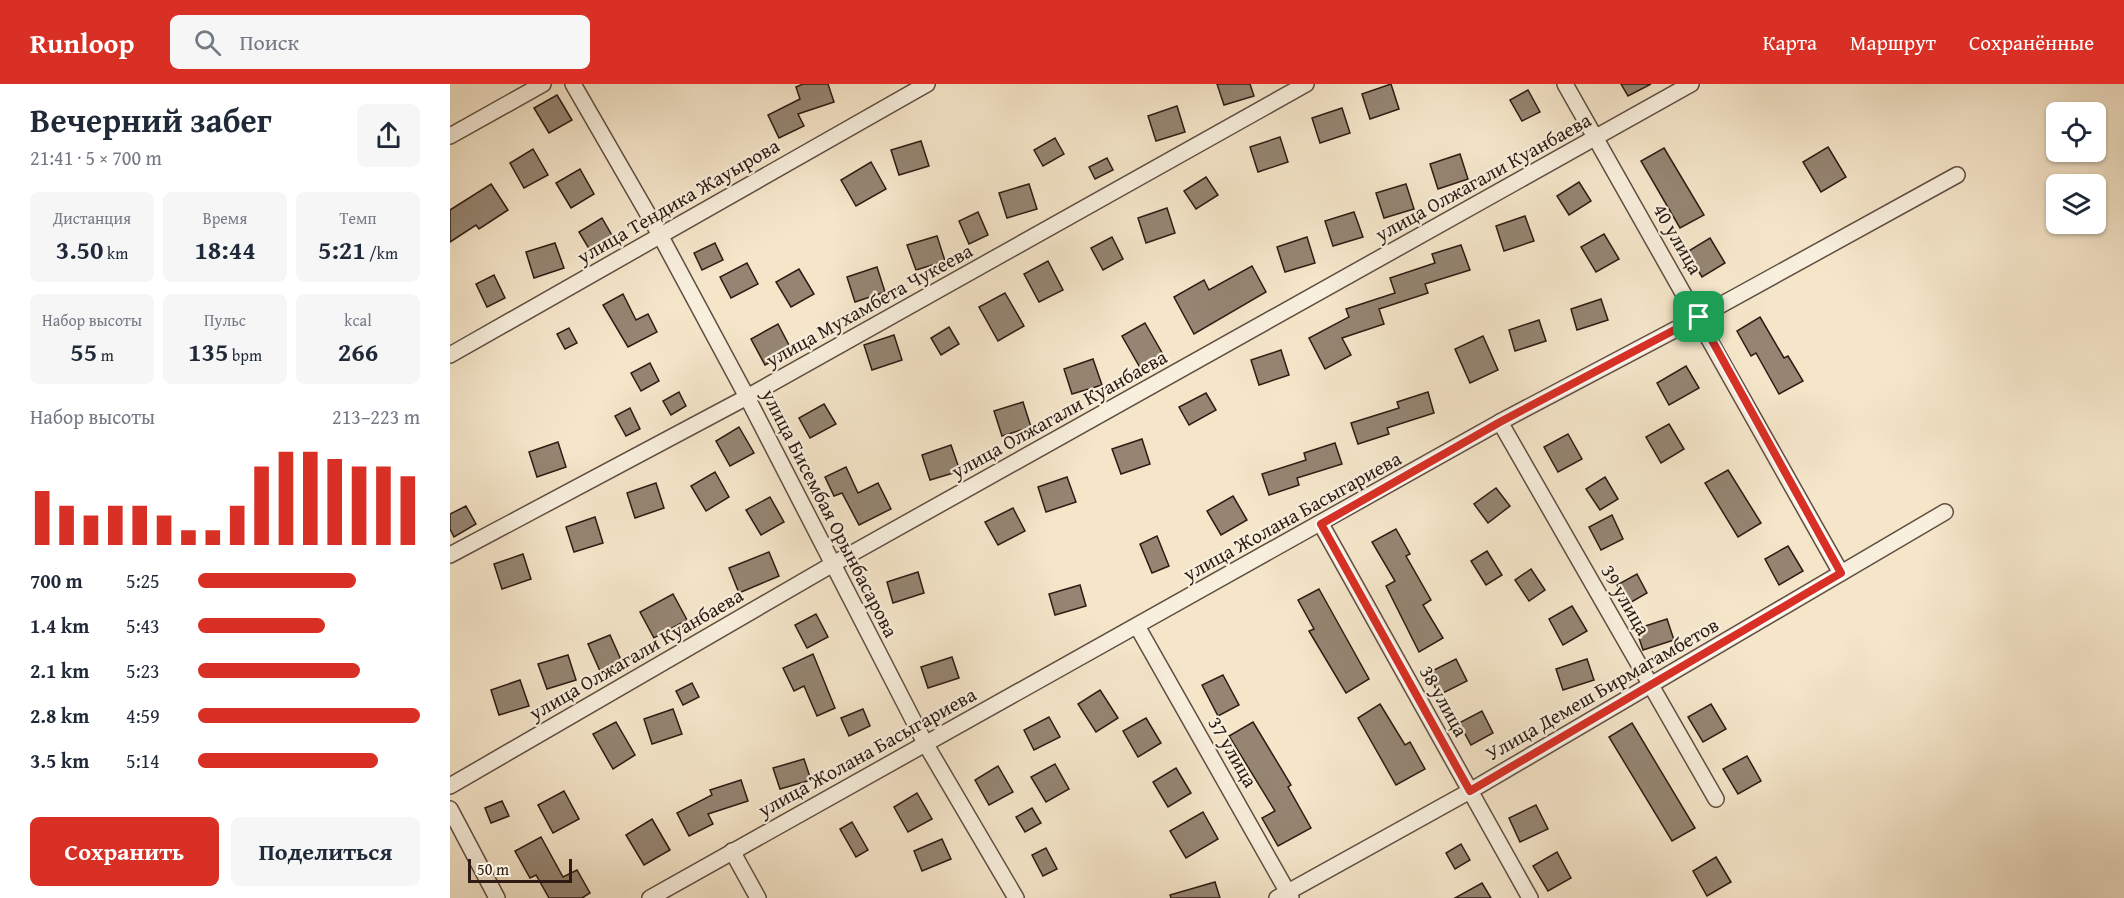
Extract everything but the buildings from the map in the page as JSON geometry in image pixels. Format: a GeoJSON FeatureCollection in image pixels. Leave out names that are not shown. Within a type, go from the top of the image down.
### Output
{"type":"FeatureCollection","features":[{"type":"Feature","properties":{"kind":"street"},"geometry":{"type":"LineString","coordinates":[[450,136],[543,84]]}},
{"type":"Feature","properties":{"kind":"street","name":"улица Бисембая Орынбасарова"},"geometry":{"type":"LineString","coordinates":[[573,84],[660,235],[747,397],[925,743],[1016,898]]}},
{"type":"Feature","properties":{"kind":"street","name":"улица Тендика Жауырова"},"geometry":{"type":"LineString","coordinates":[[450,355],[927,84]]}},
{"type":"Feature","properties":{"kind":"street","name":"улица Мухамбета Чукеева"},"geometry":{"type":"LineString","coordinates":[[450,555],[747,397],[1306,84]]}},
{"type":"Feature","properties":{"kind":"street","name":"40 улица"},"geometry":{"type":"LineString","coordinates":[[1565,84],[1699,317],[1841,573]]}},
{"type":"Feature","properties":{"kind":"street","name":"улица Олжагали Куанбаева"},"geometry":{"type":"LineString","coordinates":[[450,786],[833,564],[1691,84]]}},
{"type":"Feature","properties":{"kind":"street","name":"улица Жолана Басыгариева"},"geometry":{"type":"LineString","coordinates":[[650,898],[1500,422],[1699,317],[1957,176]]}},
{"type":"Feature","properties":{"kind":"street","name":"39 улица"},"geometry":{"type":"LineString","coordinates":[[1500,422],[1716,799]]}},
{"type":"Feature","properties":{"kind":"street","name":"Улица Демеш Бирмагамбетов"},"geometry":{"type":"LineString","coordinates":[[1286,896],[1470,791],[1945,512]]}},
{"type":"Feature","properties":{"kind":"street","name":"38 улица"},"geometry":{"type":"LineString","coordinates":[[1321,524],[1530,898]]}},
{"type":"Feature","properties":{"kind":"street","name":"37 улица"},"geometry":{"type":"LineString","coordinates":[[1137,626],[1286,896]]}},
{"type":"Feature","properties":{"kind":"street"},"geometry":{"type":"LineString","coordinates":[[450,809],[497,898]]}},
{"type":"Feature","properties":{"kind":"street"},"geometry":{"type":"LineString","coordinates":[[732,851],[758,898]]}},
{"type":"Feature","properties":{"kind":"route"},"geometry":{"type":"LineString","coordinates":[[1699,317],[1841,573],[1470,791],[1321,524],[1500,422],[1699,317]]}}]}
